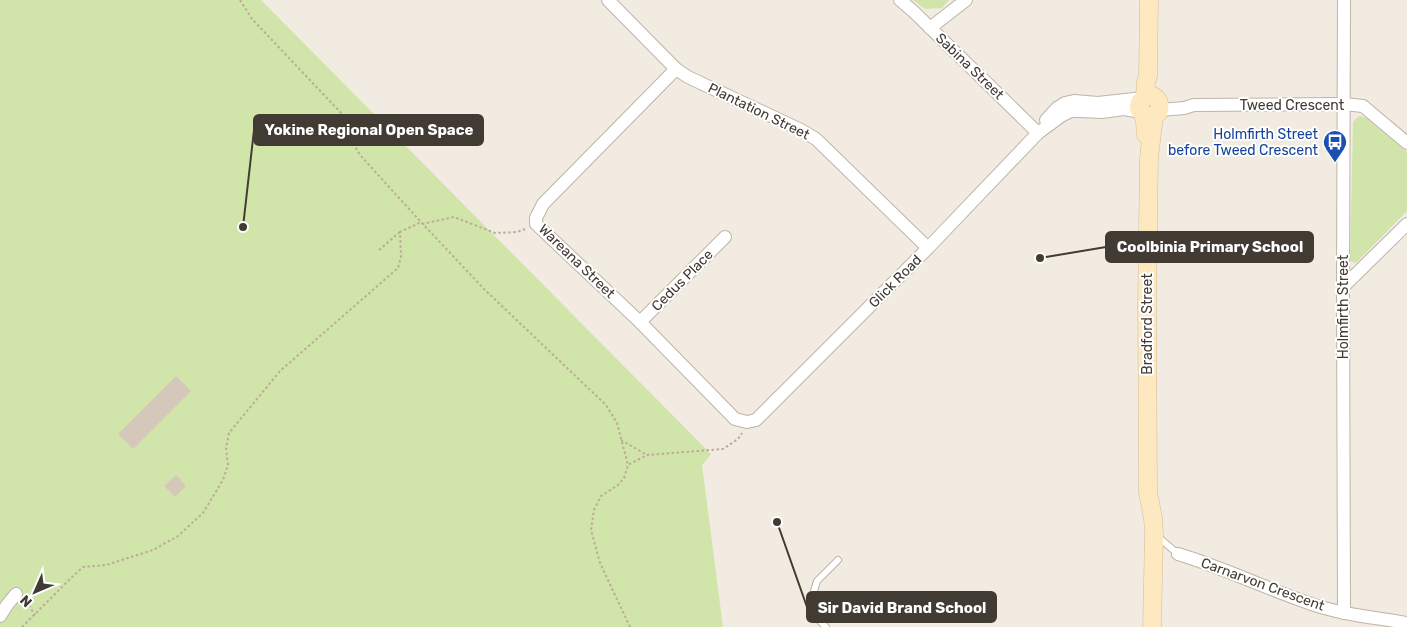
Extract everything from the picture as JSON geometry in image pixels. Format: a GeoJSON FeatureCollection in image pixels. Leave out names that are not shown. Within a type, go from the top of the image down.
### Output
{"type":"FeatureCollection","features":[{"type":"Feature","properties":{"kind":"street","name":"Sabina Street"},"geometry":{"type":"LineString","coordinates":[[900,0],[1038,133]]}},
{"type":"Feature","properties":{"kind":"street"},"geometry":{"type":"LineString","coordinates":[[930,28],[966,0]]}},
{"type":"Feature","properties":{"kind":"street","name":"Bradford Street"},"geometry":{"type":"LineString","coordinates":[[1148,0],[1148,76],[1146,82],[1150,106],[1147,304],[1148,492],[1154,534],[1152,627]]}},
{"type":"Feature","properties":{"kind":"street","name":"Holmfirth Street"},"geometry":{"type":"LineString","coordinates":[[1344,0],[1342,287],[1344,613]]}},
{"type":"Feature","properties":{"kind":"street","name":"Plantation Street"},"geometry":{"type":"LineString","coordinates":[[611,1],[676,69],[688,77],[801,130],[816,139],[928,248]]}},
{"type":"Feature","properties":{"kind":"street","name":"Wareana Street"},"geometry":{"type":"LineString","coordinates":[[676,69],[543,204],[536,218],[536,224],[640,322],[736,418],[748,422]]}},
{"type":"Feature","properties":{"kind":"street","name":"Tweed Crescent"},"geometry":{"type":"LineString","coordinates":[[1150,106],[1183,102],[1194,105],[1344,104],[1362,106],[1407,144]]}},
{"type":"Feature","properties":{"kind":"street","name":"Glick Road"},"geometry":{"type":"LineString","coordinates":[[748,422],[756,420],[928,248],[1038,133],[1061,116],[1071,112],[1102,112],[1150,106]]}},
{"type":"Feature","properties":{"kind":"street"},"geometry":{"type":"LineString","coordinates":[[1342,287],[1407,224]]}},
{"type":"Feature","properties":{"kind":"street","name":"Cedus Place"},"geometry":{"type":"LineString","coordinates":[[640,322],[725,237]]}},
{"type":"Feature","properties":{"kind":"street","name":"Bradford Street"},"geometry":{"type":"LineString","coordinates":[[1142,627],[1142,518],[1148,492]]}},
{"type":"Feature","properties":{"kind":"street","name":"Carnarvon Crescent"},"geometry":{"type":"LineString","coordinates":[[1178,554],[1202,561],[1304,602],[1344,613],[1407,623]]}},
{"type":"Feature","properties":{"kind":"street"},"geometry":{"type":"LineString","coordinates":[[0,616],[7,604],[21,598]]}},
{"type":"Feature","properties":{"kind":"lane"},"geometry":{"type":"LineString","coordinates":[[1154,534],[1178,554]]}},
{"type":"Feature","properties":{"kind":"lane"},"geometry":{"type":"LineString","coordinates":[[826,627],[820,621],[811,601],[817,581],[838,560]]}},
{"type":"Feature","properties":{"kind":"path"},"geometry":{"type":"LineString","coordinates":[[240,0],[252,19],[344,116],[353,143],[360,156],[484,289],[606,405],[616,423],[628,465],[624,478],[618,485],[601,496],[594,510],[591,530],[600,563],[630,627]]}},
{"type":"Feature","properties":{"kind":"path"},"geometry":{"type":"LineString","coordinates":[[379,250],[400,232],[421,223],[454,218],[495,233],[518,232],[536,224]]}},
{"type":"Feature","properties":{"kind":"path"},"geometry":{"type":"LineString","coordinates":[[22,627],[83,567],[106,565],[153,550],[178,536],[203,513],[223,480],[228,465],[226,448],[229,433],[280,371],[398,268],[401,256],[400,232]]}},
{"type":"Feature","properties":{"kind":"path"},"geometry":{"type":"LineString","coordinates":[[628,465],[647,455],[723,448],[738,439],[748,422]]}},
{"type":"Feature","properties":{"kind":"path"},"geometry":{"type":"LineString","coordinates":[[620,439],[647,455]]}},
{"type":"Feature","properties":{"kind":"path"},"geometry":{"type":"LineString","coordinates":[[21,598],[35,614]]}},
{"type":"Feature","properties":{"kind":"green space"},"geometry":{"type":"Polygon","coordinates":[[[0,0],[261,0],[711,454],[702,465],[723,627],[0,627],[0,0]]]}},
{"type":"Feature","properties":{"kind":"green space"},"geometry":{"type":"Polygon","coordinates":[[[913,0],[949,0],[942,8],[925,9],[913,0]]]}},
{"type":"Feature","properties":{"kind":"green space"},"geometry":{"type":"Polygon","coordinates":[[[1359,116],[1367,118],[1407,152],[1407,211],[1356,263],[1350,261],[1353,122],[1359,116]]]}},
{"type":"Feature","properties":{"kind":"building"},"geometry":{"type":"Polygon","coordinates":[[[176,376],[191,391],[133,449],[118,434],[176,376]]]}},
{"type":"Feature","properties":{"kind":"building"},"geometry":{"type":"Polygon","coordinates":[[[176,475],[186,486],[175,497],[164,486],[176,475]]]}},
{"type":"Feature","properties":{"kind":"place","name":"Holmfirth Street before Tweed Crescent"},"geometry":{"type":"Point","coordinates":[1335,163]}},
{"type":"Feature","properties":{"kind":"place","name":"Yokine Regional Open Space"},"geometry":{"type":"Point","coordinates":[243,227]}},
{"type":"Feature","properties":{"kind":"place","name":"Coolbinia Primary School"},"geometry":{"type":"Point","coordinates":[1040,258]}},
{"type":"Feature","properties":{"kind":"place","name":"Sir David Brand School"},"geometry":{"type":"Point","coordinates":[777,522]}}]}
